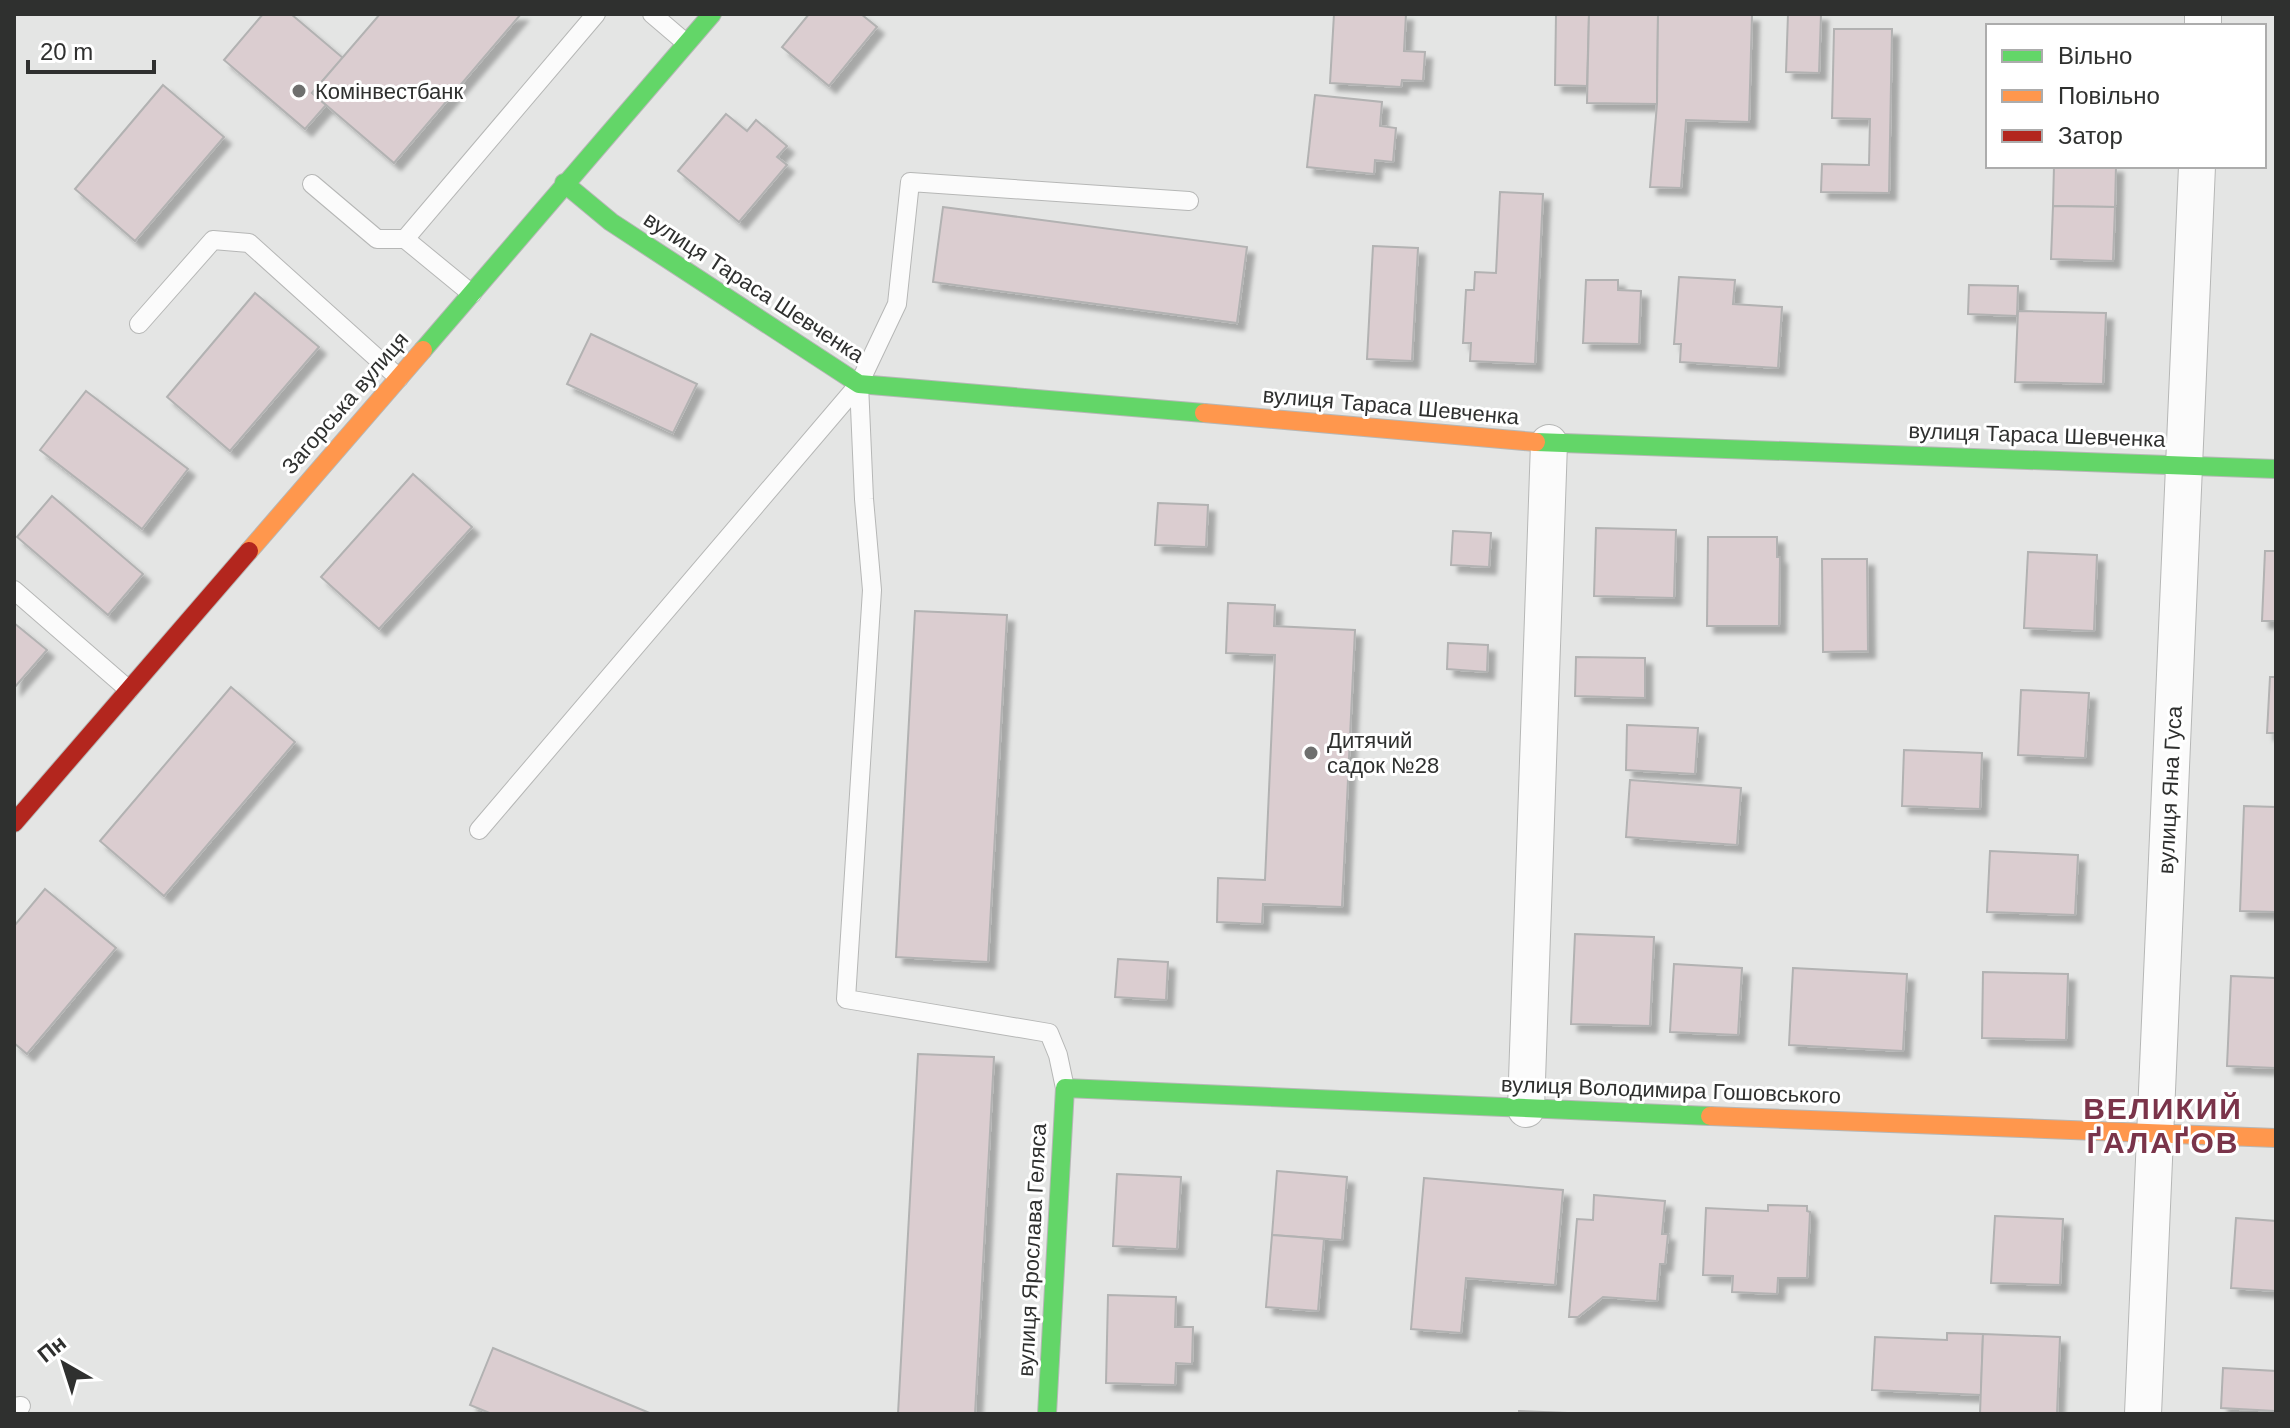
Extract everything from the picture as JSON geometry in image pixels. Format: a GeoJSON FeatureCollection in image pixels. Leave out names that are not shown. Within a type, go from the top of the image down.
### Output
{"type":"FeatureCollection","features":[{"type":"Feature","properties":{"kind":"street","name":"Загорська вулиця"},"geometry":{"type":"LineString","coordinates":[[14,823],[712,14]]}},
{"type":"Feature","properties":{"kind":"street","name":"вулиця Яна Гуса"},"geometry":{"type":"LineString","coordinates":[[2143,1414],[2197,168]]}},
{"type":"Feature","properties":{"kind":"street","name":"вулиця Тараса Шевченка"},"geometry":{"type":"LineString","coordinates":[[564,183],[611,222],[859,384],[1549,443],[2276,469]]}},
{"type":"Feature","properties":{"kind":"street"},"geometry":{"type":"LineString","coordinates":[[1526,1109],[1549,443]]}},
{"type":"Feature","properties":{"kind":"street","name":"вулиця Володимира Гошовського"},"geometry":{"type":"LineString","coordinates":[[1065,1088],[2276,1138]]}},
{"type":"Feature","properties":{"kind":"street","name":"вулиця Ярослава Геляса"},"geometry":{"type":"LineString","coordinates":[[1047,1414],[1065,1088]]}},
{"type":"Feature","properties":{"kind":"lane"},"geometry":{"type":"LineString","coordinates":[[405,239],[596,14]]}},
{"type":"Feature","properties":{"kind":"lane"},"geometry":{"type":"LineString","coordinates":[[652,14],[687,43]]}},
{"type":"Feature","properties":{"kind":"lane"},"geometry":{"type":"LineString","coordinates":[[479,830],[859,384],[897,304],[910,182],[1189,201]]}},
{"type":"Feature","properties":{"kind":"lane"},"geometry":{"type":"LineString","coordinates":[[312,184],[377,239],[405,239],[472,294]]}},
{"type":"Feature","properties":{"kind":"lane"},"geometry":{"type":"LineString","coordinates":[[139,324],[213,240],[249,243],[399,378]]}},
{"type":"Feature","properties":{"kind":"lane"},"geometry":{"type":"LineString","coordinates":[[859,384],[872,590],[846,999],[1049,1033],[1058,1055],[1065,1088]]}},
{"type":"Feature","properties":{"kind":"lane"},"geometry":{"type":"LineString","coordinates":[[14,590],[129,690]]}},
{"type":"Feature","properties":{"kind":"building"},"geometry":{"type":"Polygon","coordinates":[[[263,14],[291,14],[343,58],[312,93],[326,105],[305,129],[224,60],[263,14]]]}},
{"type":"Feature","properties":{"kind":"building"},"geometry":{"type":"Polygon","coordinates":[[[380,14],[521,14],[394,163],[312,93],[380,14]]]}},
{"type":"Feature","properties":{"kind":"building"},"geometry":{"type":"Polygon","coordinates":[[[809,14],[861,14],[877,27],[829,86],[782,47],[809,14]]]}},
{"type":"Feature","properties":{"kind":"building"},"geometry":{"type":"Polygon","coordinates":[[[1334,14],[1406,14],[1404,51],[1425,52],[1423,81],[1402,80],[1401,87],[1330,83],[1334,14]]]}},
{"type":"Feature","properties":{"kind":"building"},"geometry":{"type":"Polygon","coordinates":[[[1556,14],[1589,14],[1587,86],[1555,85],[1556,14]]]}},
{"type":"Feature","properties":{"kind":"building"},"geometry":{"type":"Polygon","coordinates":[[[1589,14],[1658,14],[1657,104],[1587,103],[1589,14]]]}},
{"type":"Feature","properties":{"kind":"building"},"geometry":{"type":"Polygon","coordinates":[[[1658,14],[1752,15],[1749,122],[1686,120],[1681,188],[1650,187],[1657,104],[1658,14]]]}},
{"type":"Feature","properties":{"kind":"building"},"geometry":{"type":"Polygon","coordinates":[[[1788,14],[1821,14],[1819,73],[1786,72],[1788,14]]]}},
{"type":"Feature","properties":{"kind":"building"},"geometry":{"type":"Polygon","coordinates":[[[1834,29],[1892,29],[1889,193],[1821,192],[1822,164],[1869,165],[1870,119],[1832,118],[1834,29]]]}},
{"type":"Feature","properties":{"kind":"building"},"geometry":{"type":"Polygon","coordinates":[[[163,85],[224,137],[135,241],[75,189],[163,85]]]}},
{"type":"Feature","properties":{"kind":"building"},"geometry":{"type":"Polygon","coordinates":[[[1315,95],[1382,102],[1380,126],[1396,128],[1393,162],[1375,160],[1374,174],[1307,167],[1315,95]]]}},
{"type":"Feature","properties":{"kind":"building"},"geometry":{"type":"Polygon","coordinates":[[[726,114],[747,131],[756,120],[787,146],[777,157],[787,165],[739,222],[678,171],[726,114]]]}},
{"type":"Feature","properties":{"kind":"building"},"geometry":{"type":"Polygon","coordinates":[[[2054,168],[2116,168],[2115,207],[2053,206],[2054,168]]]}},
{"type":"Feature","properties":{"kind":"building"},"geometry":{"type":"Polygon","coordinates":[[[1500,192],[1543,194],[1535,364],[1470,361],[1471,343],[1463,343],[1466,290],[1474,290],[1475,272],[1496,273],[1500,192]]]}},
{"type":"Feature","properties":{"kind":"building"},"geometry":{"type":"Polygon","coordinates":[[[2053,206],[2115,207],[2113,261],[2051,259],[2053,206]]]}},
{"type":"Feature","properties":{"kind":"building"},"geometry":{"type":"Polygon","coordinates":[[[943,207],[1247,247],[1237,323],[933,282],[943,207]]]}},
{"type":"Feature","properties":{"kind":"building"},"geometry":{"type":"Polygon","coordinates":[[[1373,246],[1418,248],[1412,361],[1367,359],[1373,246]]]}},
{"type":"Feature","properties":{"kind":"building"},"geometry":{"type":"Polygon","coordinates":[[[1679,277],[1735,280],[1733,304],[1782,307],[1778,368],[1680,362],[1681,344],[1674,344],[1679,277]]]}},
{"type":"Feature","properties":{"kind":"building"},"geometry":{"type":"Polygon","coordinates":[[[1586,280],[1618,280],[1618,290],[1641,291],[1639,344],[1583,343],[1586,280]]]}},
{"type":"Feature","properties":{"kind":"building"},"geometry":{"type":"Polygon","coordinates":[[[1969,285],[2018,286],[2017,316],[1968,314],[1969,285]]]}},
{"type":"Feature","properties":{"kind":"building"},"geometry":{"type":"Polygon","coordinates":[[[255,293],[319,347],[230,451],[167,397],[255,293]]]}},
{"type":"Feature","properties":{"kind":"building"},"geometry":{"type":"Polygon","coordinates":[[[2018,311],[2106,313],[2103,384],[2015,382],[2018,311]]]}},
{"type":"Feature","properties":{"kind":"building"},"geometry":{"type":"Polygon","coordinates":[[[591,334],[697,384],[673,433],[567,384],[591,334]]]}},
{"type":"Feature","properties":{"kind":"building"},"geometry":{"type":"Polygon","coordinates":[[[86,391],[188,469],[142,529],[40,450],[86,391]]]}},
{"type":"Feature","properties":{"kind":"building"},"geometry":{"type":"Polygon","coordinates":[[[413,474],[472,527],[379,629],[321,577],[413,474]]]}},
{"type":"Feature","properties":{"kind":"building"},"geometry":{"type":"Polygon","coordinates":[[[52,496],[143,574],[108,615],[17,537],[52,496]]]}},
{"type":"Feature","properties":{"kind":"building"},"geometry":{"type":"Polygon","coordinates":[[[1158,503],[1208,505],[1206,547],[1155,545],[1158,503]]]}},
{"type":"Feature","properties":{"kind":"building"},"geometry":{"type":"Polygon","coordinates":[[[1596,528],[1676,530],[1674,598],[1594,596],[1596,528]]]}},
{"type":"Feature","properties":{"kind":"building"},"geometry":{"type":"Polygon","coordinates":[[[1453,531],[1491,533],[1489,567],[1451,565],[1453,531]]]}},
{"type":"Feature","properties":{"kind":"building"},"geometry":{"type":"Polygon","coordinates":[[[1708,537],[1777,537],[1777,557],[1780,557],[1779,626],[1707,626],[1708,537]]]}},
{"type":"Feature","properties":{"kind":"building"},"geometry":{"type":"Polygon","coordinates":[[[2265,551],[2276,551],[2276,621],[2262,621],[2265,551]]]}},
{"type":"Feature","properties":{"kind":"building"},"geometry":{"type":"Polygon","coordinates":[[[2028,552],[2097,555],[2094,631],[2024,628],[2028,552]]]}},
{"type":"Feature","properties":{"kind":"building"},"geometry":{"type":"Polygon","coordinates":[[[1822,559],[1867,559],[1868,651],[1823,652],[1822,559]]]}},
{"type":"Feature","properties":{"kind":"building"},"geometry":{"type":"Polygon","coordinates":[[[1228,603],[1275,605],[1274,626],[1355,630],[1342,907],[1263,904],[1262,924],[1217,922],[1218,878],[1265,880],[1275,655],[1226,653],[1228,603]]]}},
{"type":"Feature","properties":{"kind":"building"},"geometry":{"type":"Polygon","coordinates":[[[915,611],[1007,615],[988,962],[896,957],[915,611]]]}},
{"type":"Feature","properties":{"kind":"building"},"geometry":{"type":"Polygon","coordinates":[[[14,623],[47,650],[14,688],[14,623]]]}},
{"type":"Feature","properties":{"kind":"building"},"geometry":{"type":"Polygon","coordinates":[[[1448,643],[1488,645],[1487,672],[1447,669],[1448,643]]]}},
{"type":"Feature","properties":{"kind":"building"},"geometry":{"type":"Polygon","coordinates":[[[1576,657],[1645,658],[1645,698],[1575,696],[1576,657]]]}},
{"type":"Feature","properties":{"kind":"building"},"geometry":{"type":"Polygon","coordinates":[[[2270,677],[2276,677],[2276,733],[2267,733],[2270,677]]]}},
{"type":"Feature","properties":{"kind":"building"},"geometry":{"type":"Polygon","coordinates":[[[231,687],[295,742],[164,896],[100,841],[231,687]]]}},
{"type":"Feature","properties":{"kind":"building"},"geometry":{"type":"Polygon","coordinates":[[[2021,690],[2089,693],[2085,758],[2018,755],[2021,690]]]}},
{"type":"Feature","properties":{"kind":"building"},"geometry":{"type":"Polygon","coordinates":[[[1627,725],[1698,728],[1695,774],[1626,770],[1627,725]]]}},
{"type":"Feature","properties":{"kind":"building"},"geometry":{"type":"Polygon","coordinates":[[[1904,750],[1982,753],[1980,809],[1902,806],[1904,750]]]}},
{"type":"Feature","properties":{"kind":"building"},"geometry":{"type":"Polygon","coordinates":[[[1630,780],[1741,788],[1737,845],[1626,837],[1630,780]]]}},
{"type":"Feature","properties":{"kind":"building"},"geometry":{"type":"Polygon","coordinates":[[[2244,806],[2276,807],[2276,912],[2240,911],[2244,806]]]}},
{"type":"Feature","properties":{"kind":"building"},"geometry":{"type":"Polygon","coordinates":[[[1990,851],[2078,855],[2075,915],[1987,912],[1990,851]]]}},
{"type":"Feature","properties":{"kind":"building"},"geometry":{"type":"Polygon","coordinates":[[[45,889],[116,948],[27,1054],[14,1043],[14,926],[45,889]]]}},
{"type":"Feature","properties":{"kind":"building"},"geometry":{"type":"Polygon","coordinates":[[[1575,934],[1654,937],[1650,1026],[1571,1024],[1575,934]]]}},
{"type":"Feature","properties":{"kind":"building"},"geometry":{"type":"Polygon","coordinates":[[[1118,959],[1168,962],[1166,1000],[1115,997],[1118,959]]]}},
{"type":"Feature","properties":{"kind":"building"},"geometry":{"type":"Polygon","coordinates":[[[1674,964],[1742,968],[1738,1035],[1670,1032],[1674,964]]]}},
{"type":"Feature","properties":{"kind":"building"},"geometry":{"type":"Polygon","coordinates":[[[1793,968],[1907,974],[1903,1051],[1789,1045],[1793,968]]]}},
{"type":"Feature","properties":{"kind":"building"},"geometry":{"type":"Polygon","coordinates":[[[1983,972],[2068,974],[2066,1040],[1982,1038],[1983,972]]]}},
{"type":"Feature","properties":{"kind":"building"},"geometry":{"type":"Polygon","coordinates":[[[2231,976],[2276,978],[2276,1068],[2227,1066],[2231,976]]]}},
{"type":"Feature","properties":{"kind":"building"},"geometry":{"type":"Polygon","coordinates":[[[918,1054],[994,1057],[975,1414],[898,1414],[918,1054]]]}},
{"type":"Feature","properties":{"kind":"building"},"geometry":{"type":"Polygon","coordinates":[[[1277,1171],[1347,1177],[1342,1240],[1272,1235],[1277,1171]]]}},
{"type":"Feature","properties":{"kind":"building"},"geometry":{"type":"Polygon","coordinates":[[[1117,1174],[1181,1177],[1177,1249],[1113,1246],[1117,1174]]]}},
{"type":"Feature","properties":{"kind":"building"},"geometry":{"type":"Polygon","coordinates":[[[1424,1178],[1563,1190],[1555,1285],[1466,1278],[1461,1333],[1411,1329],[1424,1178]]]}},
{"type":"Feature","properties":{"kind":"building"},"geometry":{"type":"Polygon","coordinates":[[[1594,1195],[1665,1201],[1662,1234],[1668,1234],[1665,1264],[1660,1264],[1657,1301],[1603,1297],[1578,1317],[1569,1317],[1577,1219],[1593,1220],[1594,1195]]]}},
{"type":"Feature","properties":{"kind":"building"},"geometry":{"type":"Polygon","coordinates":[[[1768,1205],[1807,1206],[1810,1212],[1807,1278],[1778,1278],[1777,1294],[1732,1292],[1733,1276],[1703,1275],[1706,1208],[1768,1211],[1768,1205]]]}},
{"type":"Feature","properties":{"kind":"building"},"geometry":{"type":"Polygon","coordinates":[[[1995,1216],[2063,1219],[2060,1285],[1991,1283],[1995,1216]]]}},
{"type":"Feature","properties":{"kind":"building"},"geometry":{"type":"Polygon","coordinates":[[[2236,1218],[2276,1221],[2276,1291],[2231,1288],[2236,1218]]]}},
{"type":"Feature","properties":{"kind":"building"},"geometry":{"type":"Polygon","coordinates":[[[1272,1235],[1324,1239],[1318,1311],[1266,1307],[1272,1235]]]}},
{"type":"Feature","properties":{"kind":"building"},"geometry":{"type":"Polygon","coordinates":[[[1108,1295],[1176,1297],[1175,1327],[1193,1327],[1192,1364],[1176,1363],[1175,1385],[1106,1383],[1108,1295]]]}},
{"type":"Feature","properties":{"kind":"building"},"geometry":{"type":"Polygon","coordinates":[[[1947,1333],[1983,1334],[1981,1395],[1872,1390],[1875,1337],[1947,1340],[1947,1333]]]}},
{"type":"Feature","properties":{"kind":"building"},"geometry":{"type":"Polygon","coordinates":[[[1983,1334],[2060,1337],[2057,1414],[1980,1414],[1983,1334]]]}},
{"type":"Feature","properties":{"kind":"building"},"geometry":{"type":"Polygon","coordinates":[[[493,1348],[652,1414],[492,1414],[470,1405],[493,1348]]]}},
{"type":"Feature","properties":{"kind":"building"},"geometry":{"type":"Polygon","coordinates":[[[2223,1368],[2276,1371],[2275,1411],[2221,1408],[2223,1368]]]}},
{"type":"Feature","properties":{"kind":"building"},"geometry":{"type":"Polygon","coordinates":[[[1519,1411],[1567,1413],[1567,1414],[1519,1414],[1519,1411]]]}},
{"type":"Feature","properties":{"kind":"traffic: fast"},"geometry":{"type":"LineString","coordinates":[[423,350],[712,14]]}},
{"type":"Feature","properties":{"kind":"traffic: fast"},"geometry":{"type":"LineString","coordinates":[[564,183],[611,222],[859,384],[1204,413]]}},
{"type":"Feature","properties":{"kind":"traffic: fast"},"geometry":{"type":"LineString","coordinates":[[1536,442],[2276,469]]}},
{"type":"Feature","properties":{"kind":"traffic: fast"},"geometry":{"type":"LineString","coordinates":[[1047,1414],[1065,1088],[1710,1116]]}},
{"type":"Feature","properties":{"kind":"traffic: slow"},"geometry":{"type":"LineString","coordinates":[[249,551],[423,350]]}},
{"type":"Feature","properties":{"kind":"traffic: slow"},"geometry":{"type":"LineString","coordinates":[[1204,413],[1536,442]]}},
{"type":"Feature","properties":{"kind":"traffic: slow"},"geometry":{"type":"LineString","coordinates":[[1710,1116],[2276,1138]]}},
{"type":"Feature","properties":{"kind":"traffic: jam"},"geometry":{"type":"LineString","coordinates":[[14,823],[249,551]]}},
{"type":"Feature","properties":{"kind":"place","name":"Комінвестбанк"},"geometry":{"type":"Point","coordinates":[299,91]}},
{"type":"Feature","properties":{"kind":"place","name":"Дитячий садок №28"},"geometry":{"type":"Point","coordinates":[1311,753]}},
{"type":"Feature","properties":{"kind":"district","name":"ВЕЛИКИЙ ҐАЛАҐОВ"},"geometry":{"type":"Point","coordinates":[2163,1125]}}]}
